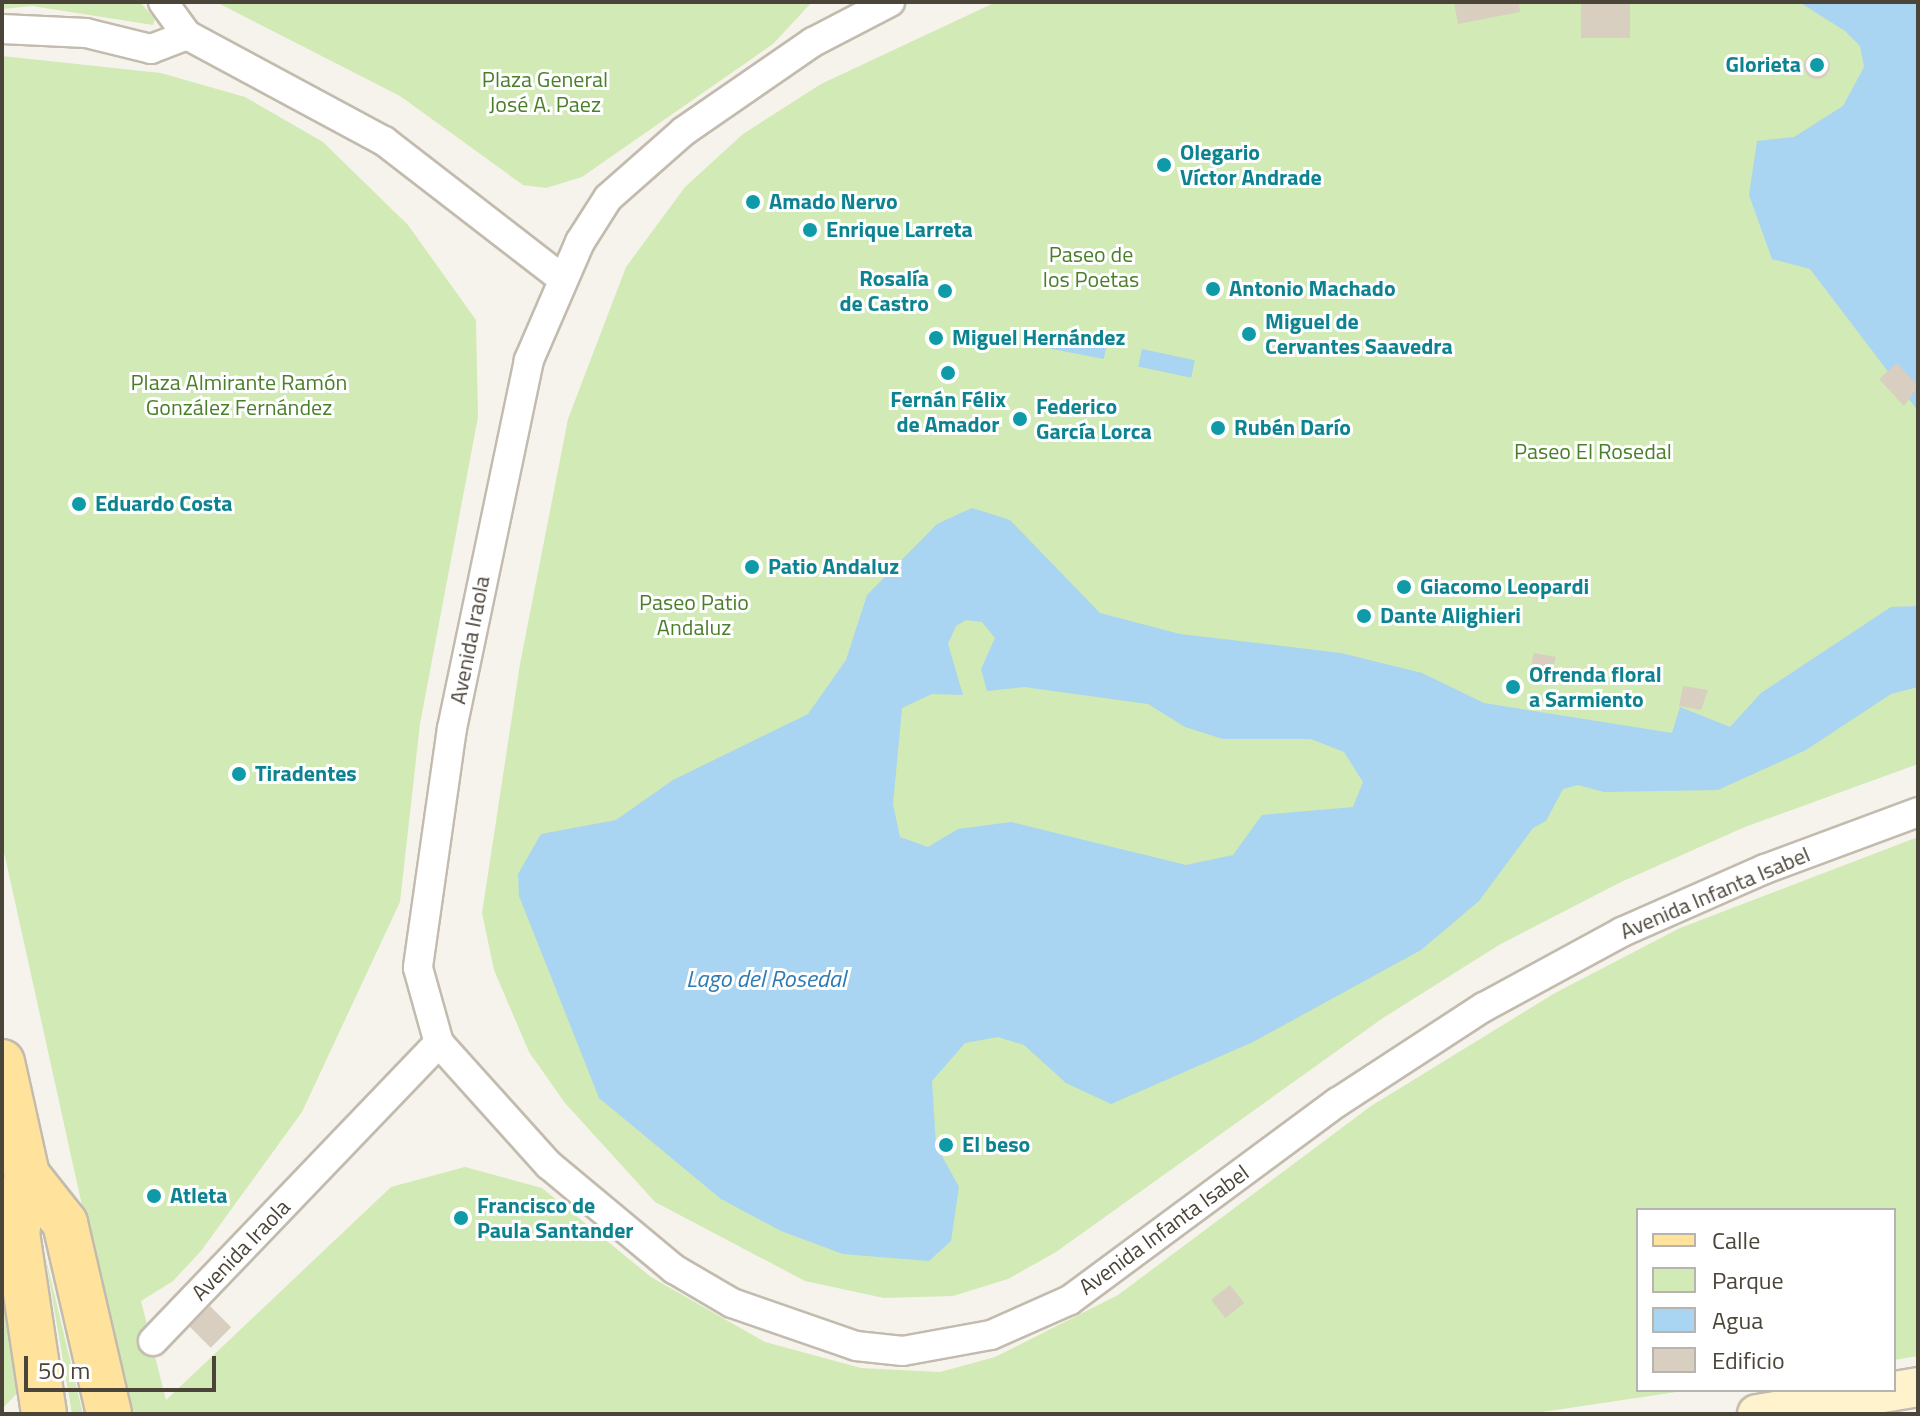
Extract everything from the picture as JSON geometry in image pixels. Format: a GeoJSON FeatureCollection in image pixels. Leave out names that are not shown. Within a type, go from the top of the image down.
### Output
{"type":"FeatureCollection","features":[{"type":"Feature","properties":{"kind":"main road"},"geometry":{"type":"LineString","coordinates":[[2,1062],[27,1175],[17,1233],[44,1414]]}},
{"type":"Feature","properties":{"kind":"main road"},"geometry":{"type":"LineString","coordinates":[[27,1175],[65,1223],[109,1414]]}},
{"type":"Feature","properties":{"kind":"main road"},"geometry":{"type":"LineString","coordinates":[[1896,1391],[1918,1387]]}},
{"type":"Feature","properties":{"kind":"main road"},"geometry":{"type":"LineString","coordinates":[[1757,1414],[1888,1392]]}},
{"type":"Feature","properties":{"kind":"street"},"geometry":{"type":"LineString","coordinates":[[163,2],[187,35],[384,141],[561,278]]}},
{"type":"Feature","properties":{"kind":"street","name":"Avenida Iraola"},"geometry":{"type":"LineString","coordinates":[[153,1341],[439,1043],[418,968],[439,812],[515,421],[529,360],[561,278],[608,198],[684,131],[766,72],[865,8],[890,2]]}},
{"type":"Feature","properties":{"kind":"street"},"geometry":{"type":"LineString","coordinates":[[2,29],[86,33],[151,49],[187,35]]}},
{"type":"Feature","properties":{"kind":"street","name":"Avenida Infanta Isabel"},"geometry":{"type":"LineString","coordinates":[[439,1043],[549,1165],[674,1269],[732,1303],[804,1331],[856,1346],[938,1347],[991,1335],[1070,1300],[1338,1102],[1484,1007],[1622,932],[1765,869],[1918,812]]}},
{"type":"Feature","properties":{"kind":"green space"},"geometry":{"type":"Polygon","coordinates":[[[2,2],[140,2],[155,19],[153,25],[32,6],[2,9],[2,2]]]}},
{"type":"Feature","properties":{"kind":"green space","name":"Plaza General José A. Paez"},"geometry":{"type":"Polygon","coordinates":[[[216,2],[812,2],[773,44],[582,177],[546,188],[523,185],[400,96],[216,2]]]}},
{"type":"Feature","properties":{"kind":"green space"},"geometry":{"type":"Polygon","coordinates":[[[996,2],[1918,2],[1918,764],[1745,827],[1621,882],[1499,945],[1383,1018],[1056,1252],[1008,1279],[953,1296],[884,1298],[805,1281],[655,1202],[565,1103],[529,1052],[494,970],[482,913],[520,664],[568,419],[626,267],[685,187],[743,134],[821,84],[996,2]]]}},
{"type":"Feature","properties":{"kind":"green space","name":"Plaza Almirante Ramón González Fernández"},"geometry":{"type":"Polygon","coordinates":[[[2,56],[161,73],[245,97],[323,142],[408,225],[476,320],[478,417],[420,724],[400,902],[302,1112],[201,1251],[173,1281],[141,1301],[166,1400],[391,1187],[465,1167],[542,1188],[651,1277],[765,1342],[861,1368],[940,1372],[995,1357],[1118,1295],[1371,1106],[1555,993],[1680,928],[1918,837],[1918,1356],[1896,1360],[1896,1208],[1636,1208],[1636,1392],[1677,1392],[1529,1414],[128,1414],[2,843],[2,56]]]}},
{"type":"Feature","properties":{"kind":"green space"},"geometry":{"type":"Polygon","coordinates":[[[45,1255],[83,1414],[72,1414],[45,1255]]]}},
{"type":"Feature","properties":{"kind":"green space"},"geometry":{"type":"Polygon","coordinates":[[[2,1301],[21,1389],[2,1409],[2,1301]]]}},
{"type":"Feature","properties":{"kind":"water"},"geometry":{"type":"Polygon","coordinates":[[[1799,2],[1918,2],[1918,411],[1810,269],[1772,259],[1749,195],[1757,141],[1794,137],[1843,106],[1864,67],[1860,46],[1845,31],[1799,2]]]}},
{"type":"Feature","properties":{"kind":"water"},"geometry":{"type":"Polygon","coordinates":[[[1054,332],[1107,342],[1104,359],[1051,349],[1054,332]]]}},
{"type":"Feature","properties":{"kind":"water"},"geometry":{"type":"Polygon","coordinates":[[[1142,349],[1195,360],[1191,378],[1138,367],[1142,349]]]}},
{"type":"Feature","properties":{"kind":"water","name":"Lago del Rosedal"},"geometry":{"type":"Polygon","coordinates":[[[972,508],[1010,520],[1100,613],[1180,634],[1341,653],[1422,673],[1484,703],[1672,733],[1680,707],[1730,727],[1761,693],[1891,607],[1918,606],[1918,687],[1891,694],[1806,750],[1718,790],[1604,792],[1578,785],[1563,789],[1546,821],[1533,828],[1479,901],[1421,950],[1253,1042],[1111,1104],[1066,1083],[1024,1045],[998,1037],[965,1043],[932,1081],[936,1145],[959,1187],[951,1241],[929,1261],[843,1254],[781,1231],[721,1199],[599,1098],[519,896],[518,874],[541,834],[616,820],[673,780],[808,714],[846,660],[867,595],[937,524],[972,508]],[[966,620],[956,626],[948,644],[963,695],[932,694],[902,708],[893,804],[900,837],[928,847],[958,829],[1011,822],[1186,865],[1233,855],[1262,815],[1353,807],[1363,782],[1344,752],[1311,739],[1223,739],[1185,727],[1148,704],[1024,687],[987,691],[981,669],[995,638],[982,622],[966,620]]]}},
{"type":"Feature","properties":{"kind":"building"},"geometry":{"type":"Polygon","coordinates":[[[1454,2],[1519,2],[1520,12],[1458,24],[1454,2]]]}},
{"type":"Feature","properties":{"kind":"building"},"geometry":{"type":"Polygon","coordinates":[[[1581,2],[1630,2],[1630,38],[1581,38],[1581,2]]]}},
{"type":"Feature","properties":{"kind":"building","name":"Glorieta"},"geometry":{"type":"Polygon","coordinates":[[[1817,53],[1826,57],[1830,66],[1826,75],[1817,79],[1808,75],[1804,66],[1808,57],[1817,53]]]}},
{"type":"Feature","properties":{"kind":"building"},"geometry":{"type":"Polygon","coordinates":[[[1897,363],[1918,386],[1904,406],[1879,379],[1897,363]]]}},
{"type":"Feature","properties":{"kind":"building"},"geometry":{"type":"Polygon","coordinates":[[[1534,653],[1556,657],[1550,678],[1529,675],[1534,653]]]}},
{"type":"Feature","properties":{"kind":"building"},"geometry":{"type":"Polygon","coordinates":[[[1683,686],[1708,690],[1701,710],[1679,706],[1683,686]]]}},
{"type":"Feature","properties":{"kind":"building"},"geometry":{"type":"Polygon","coordinates":[[[1230,1285],[1244,1303],[1225,1318],[1211,1300],[1230,1285]]]}},
{"type":"Feature","properties":{"kind":"building"},"geometry":{"type":"Polygon","coordinates":[[[210,1306],[231,1327],[211,1348],[189,1327],[210,1306]]]}},
{"type":"Feature","properties":{"kind":"place","name":"Glorieta"},"geometry":{"type":"Point","coordinates":[1817,65]}},
{"type":"Feature","properties":{"kind":"place","name":"Olegario Víctor Andrade"},"geometry":{"type":"Point","coordinates":[1164,165]}},
{"type":"Feature","properties":{"kind":"place","name":"Amado Nervo"},"geometry":{"type":"Point","coordinates":[753,202]}},
{"type":"Feature","properties":{"kind":"place","name":"Enrique Larreta"},"geometry":{"type":"Point","coordinates":[810,230]}},
{"type":"Feature","properties":{"kind":"place","name":"Antonio Machado"},"geometry":{"type":"Point","coordinates":[1213,289]}},
{"type":"Feature","properties":{"kind":"place","name":"Rosalía de Castro"},"geometry":{"type":"Point","coordinates":[945,291]}},
{"type":"Feature","properties":{"kind":"place","name":"Miguel de Cervantes Saavedra"},"geometry":{"type":"Point","coordinates":[1249,334]}},
{"type":"Feature","properties":{"kind":"place","name":"Miguel Hernández"},"geometry":{"type":"Point","coordinates":[936,338]}},
{"type":"Feature","properties":{"kind":"place","name":"Fernán Félix de Amador"},"geometry":{"type":"Point","coordinates":[948,373]}},
{"type":"Feature","properties":{"kind":"place","name":"Federico García Lorca"},"geometry":{"type":"Point","coordinates":[1020,419]}},
{"type":"Feature","properties":{"kind":"place","name":"Rubén Darío"},"geometry":{"type":"Point","coordinates":[1218,428]}},
{"type":"Feature","properties":{"kind":"place","name":"Eduardo Costa"},"geometry":{"type":"Point","coordinates":[79,504]}},
{"type":"Feature","properties":{"kind":"place","name":"Patio Andaluz"},"geometry":{"type":"Point","coordinates":[752,567]}},
{"type":"Feature","properties":{"kind":"place","name":"Giacomo Leopardi"},"geometry":{"type":"Point","coordinates":[1404,587]}},
{"type":"Feature","properties":{"kind":"place","name":"Dante Alighieri"},"geometry":{"type":"Point","coordinates":[1364,616]}},
{"type":"Feature","properties":{"kind":"place","name":"Ofrenda floral a Sarmiento"},"geometry":{"type":"Point","coordinates":[1513,687]}},
{"type":"Feature","properties":{"kind":"place","name":"Tiradentes"},"geometry":{"type":"Point","coordinates":[239,774]}},
{"type":"Feature","properties":{"kind":"place","name":"El beso"},"geometry":{"type":"Point","coordinates":[946,1145]}},
{"type":"Feature","properties":{"kind":"place","name":"Atleta"},"geometry":{"type":"Point","coordinates":[154,1196]}},
{"type":"Feature","properties":{"kind":"place","name":"Francisco de Paula Santander"},"geometry":{"type":"Point","coordinates":[461,1218]}},
{"type":"Feature","properties":{"kind":"park label","name":"Paseo de los Poetas"},"geometry":{"type":"Point","coordinates":[1091,266]}},
{"type":"Feature","properties":{"kind":"park label","name":"Paseo El Rosedal"},"geometry":{"type":"Point","coordinates":[1593,452]}},
{"type":"Feature","properties":{"kind":"park label","name":"Paseo Patio Andaluz"},"geometry":{"type":"Point","coordinates":[694,614]}}]}
